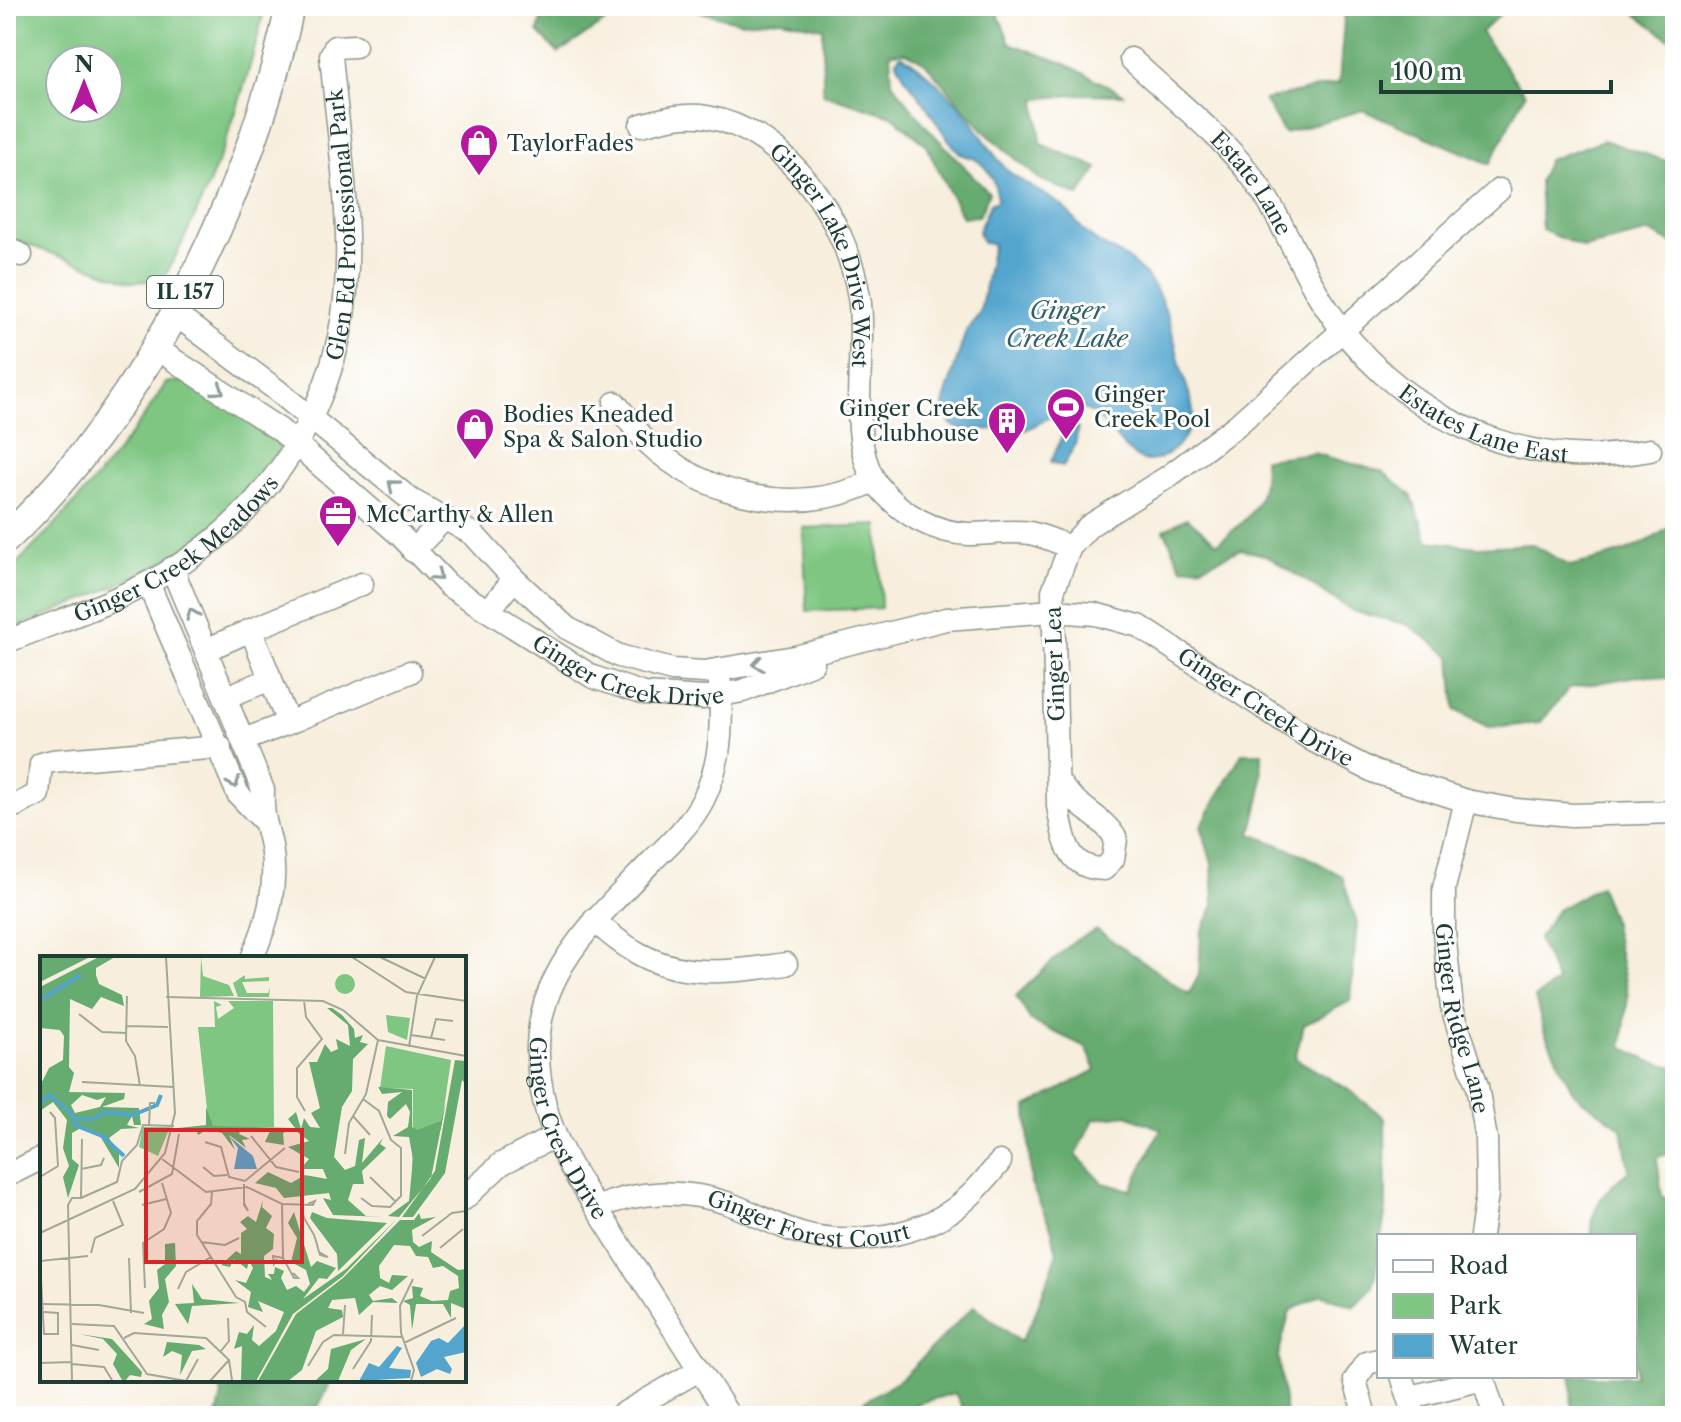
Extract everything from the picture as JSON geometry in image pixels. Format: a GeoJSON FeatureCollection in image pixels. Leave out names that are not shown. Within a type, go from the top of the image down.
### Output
{"type":"FeatureCollection","features":[{"type":"Feature","properties":{"kind":"main road","name":"IL 157"},"geometry":{"type":"LineString","coordinates":[[6,539],[30,516],[80,455],[154,347],[210,245],[239,180],[280,55],[290,6]]}},
{"type":"Feature","properties":{"kind":"street","name":"Glen Ed Professional Park"},"geometry":{"type":"LineString","coordinates":[[312,418],[335,359],[347,269],[331,55],[335,47],[355,46]]}},
{"type":"Feature","properties":{"kind":"street","name":"Estate Lane"},"geometry":{"type":"LineString","coordinates":[[1131,59],[1209,130],[1252,178],[1272,207],[1301,266],[1344,332]]}},
{"type":"Feature","properties":{"kind":"street","name":"Ginger Lake Drive West"},"geometry":{"type":"LineString","coordinates":[[641,125],[675,116],[719,121],[767,144],[788,161],[817,196],[844,243],[860,298],[858,413],[874,481]]}},
{"type":"Feature","properties":{"kind":"street"},"geometry":{"type":"LineString","coordinates":[[615,403],[646,440],[666,457],[691,473],[739,493],[803,502],[853,491],[874,481],[896,505],[927,525],[968,534],[1030,533],[1070,547],[1089,526],[1217,442],[1344,332],[1499,190]]}},
{"type":"Feature","properties":{"kind":"street","name":"Ginger Creek Drive"},"geometry":{"type":"LineString","coordinates":[[173,313],[312,418],[411,500],[473,534],[514,579],[567,628],[619,656],[672,670],[719,670],[795,657],[946,619],[1053,611],[1095,614],[1139,626],[1314,741],[1375,772],[1466,801],[1572,815],[1675,812]]}},
{"type":"Feature","properties":{"kind":"street","name":"Estates Lane East"},"geometry":{"type":"LineString","coordinates":[[1344,332],[1404,395],[1460,428],[1494,440],[1551,452],[1611,456],[1650,450]]}},
{"type":"Feature","properties":{"kind":"street","name":"Ginger Creek Drive"},"geometry":{"type":"LineString","coordinates":[[154,347],[298,444],[401,536],[449,586],[571,665],[615,686],[673,698],[721,696],[780,678],[861,639]]}},
{"type":"Feature","properties":{"kind":"street","name":"Ginger Creek Meadows"},"geometry":{"type":"LineString","coordinates":[[6,642],[148,583],[172,568],[252,505],[298,444],[312,418]]}},
{"type":"Feature","properties":{"kind":"street"},"geometry":{"type":"LineString","coordinates":[[413,551],[444,519]]}},
{"type":"Feature","properties":{"kind":"street","name":"Ginger Lea"},"geometry":{"type":"LineString","coordinates":[[1060,784],[1053,611],[1057,572],[1070,547]]}},
{"type":"Feature","properties":{"kind":"street"},"geometry":{"type":"LineString","coordinates":[[172,568],[263,790],[261,818],[271,848],[273,897],[267,922],[253,956]]}},
{"type":"Feature","properties":{"kind":"street"},"geometry":{"type":"LineString","coordinates":[[489,610],[514,579]]}},
{"type":"Feature","properties":{"kind":"street"},"geometry":{"type":"LineString","coordinates":[[148,583],[238,794],[261,818]]}},
{"type":"Feature","properties":{"kind":"street"},"geometry":{"type":"LineString","coordinates":[[206,650],[362,584]]}},
{"type":"Feature","properties":{"kind":"street"},"geometry":{"type":"LineString","coordinates":[[251,630],[288,723]]}},
{"type":"Feature","properties":{"kind":"street","name":"Ginger Crest Drive"},"geometry":{"type":"LineString","coordinates":[[719,670],[720,752],[702,802],[681,832],[594,920],[563,960],[552,982],[541,1025],[540,1077],[555,1136],[729,1416]]}},
{"type":"Feature","properties":{"kind":"street"},"geometry":{"type":"LineString","coordinates":[[244,740],[410,672]]}},
{"type":"Feature","properties":{"kind":"street"},"geometry":{"type":"LineString","coordinates":[[210,725],[230,706],[271,679]]}},
{"type":"Feature","properties":{"kind":"street"},"geometry":{"type":"LineString","coordinates":[[6,806],[31,800],[38,794],[41,764],[220,747]]}},
{"type":"Feature","properties":{"kind":"street","name":"Ginger Ridge Lane"},"geometry":{"type":"LineString","coordinates":[[1466,801],[1444,888],[1444,932],[1452,1008],[1477,1086],[1486,1139],[1487,1194],[1481,1234]]}},
{"type":"Feature","properties":{"kind":"street"},"geometry":{"type":"LineString","coordinates":[[594,920],[632,952],[677,970],[724,973],[786,964]]}},
{"type":"Feature","properties":{"kind":"street"},"geometry":{"type":"LineString","coordinates":[[466,1197],[501,1164],[555,1136]]}},
{"type":"Feature","properties":{"kind":"street"},"geometry":{"type":"LineString","coordinates":[[6,1176],[40,1159]]}},
{"type":"Feature","properties":{"kind":"street","name":"Ginger Forest Court"},"geometry":{"type":"LineString","coordinates":[[597,1208],[633,1195],[698,1197],[726,1203],[804,1234],[859,1238],[905,1231],[947,1214],[965,1201],[1000,1162]]}},
{"type":"Feature","properties":{"kind":"street"},"geometry":{"type":"LineString","coordinates":[[1365,1416],[1355,1380],[1367,1363],[1377,1360]]}},
{"type":"Feature","properties":{"kind":"street"},"geometry":{"type":"LineString","coordinates":[[619,1416],[699,1370]]}},
{"type":"Feature","properties":{"kind":"street"},"geometry":{"type":"LineString","coordinates":[[1410,1396],[1482,1378],[1495,1416]]}},
{"type":"Feature","properties":{"kind":"green space"},"geometry":{"type":"Polygon","coordinates":[[[6,6],[265,6],[236,112],[196,214],[163,280],[132,282],[6,237],[6,6]]]}},
{"type":"Feature","properties":{"kind":"green space"},"geometry":{"type":"Polygon","coordinates":[[[544,6],[629,6],[558,53],[538,32],[544,6]]]}},
{"type":"Feature","properties":{"kind":"green space"},"geometry":{"type":"Polygon","coordinates":[[[677,6],[995,6],[1010,43],[1066,64],[1125,95],[1080,94],[1036,99],[1041,144],[1098,168],[1079,196],[1039,179],[986,133],[925,63],[906,52],[890,53],[892,82],[925,125],[989,193],[979,216],[962,217],[925,144],[892,116],[823,94],[823,28],[781,19],[741,22],[677,6]]]}},
{"type":"Feature","properties":{"kind":"green space"},"geometry":{"type":"Polygon","coordinates":[[[1340,6],[1509,6],[1481,32],[1525,94],[1490,164],[1363,110],[1284,133],[1264,100],[1339,83],[1345,7],[1340,6]]]}},
{"type":"Feature","properties":{"kind":"green space"},"geometry":{"type":"Polygon","coordinates":[[[1625,6],[1675,6],[1675,43],[1625,6]]]}},
{"type":"Feature","properties":{"kind":"green space"},"geometry":{"type":"Polygon","coordinates":[[[1603,140],[1675,164],[1675,245],[1650,232],[1584,248],[1542,230],[1539,181],[1548,160],[1603,140]]]}},
{"type":"Feature","properties":{"kind":"green space"},"geometry":{"type":"Polygon","coordinates":[[[191,380],[273,436],[281,449],[250,494],[223,520],[165,560],[105,591],[6,632],[6,574],[92,483],[131,435],[166,383],[191,380]]]}},
{"type":"Feature","properties":{"kind":"green space"},"geometry":{"type":"Polygon","coordinates":[[[1313,453],[1383,472],[1411,495],[1428,541],[1478,547],[1532,544],[1570,566],[1639,545],[1675,522],[1675,679],[1643,675],[1569,688],[1540,723],[1490,728],[1455,710],[1451,656],[1408,625],[1353,611],[1267,556],[1241,549],[1203,566],[1182,568],[1164,530],[1187,518],[1217,543],[1254,508],[1262,487],[1263,459],[1313,453]]]}},
{"type":"Feature","properties":{"kind":"green space"},"geometry":{"type":"Polygon","coordinates":[[[878,525],[881,608],[807,611],[803,528],[878,525]]]}},
{"type":"Feature","properties":{"kind":"green space"},"geometry":{"type":"Polygon","coordinates":[[[1242,753],[1262,753],[1261,793],[1251,834],[1302,854],[1342,876],[1357,923],[1350,1001],[1304,1025],[1295,1058],[1346,1088],[1385,1118],[1386,1208],[1382,1234],[1377,1234],[1373,1287],[1354,1306],[1321,1294],[1290,1311],[1278,1356],[1286,1416],[1114,1416],[1108,1411],[1086,1416],[966,1416],[955,1393],[916,1404],[917,1416],[841,1416],[902,1378],[974,1306],[1020,1342],[1033,1319],[1057,1255],[1052,1230],[1031,1184],[1027,1107],[1096,1070],[1086,1047],[1031,1021],[1016,996],[1074,941],[1097,930],[1189,994],[1199,975],[1201,933],[1214,905],[1212,864],[1201,826],[1242,753]],[[1127,1115],[1094,1119],[1076,1155],[1103,1183],[1131,1190],[1161,1129],[1127,1115]]]}},
{"type":"Feature","properties":{"kind":"green space"},"geometry":{"type":"Polygon","coordinates":[[[1600,886],[1611,915],[1628,996],[1622,1046],[1649,1061],[1675,1067],[1675,1152],[1657,1157],[1662,1196],[1675,1203],[1675,1416],[1572,1416],[1571,1378],[1637,1378],[1637,1234],[1592,1234],[1594,1216],[1601,1199],[1629,1171],[1622,1128],[1574,1094],[1544,1031],[1535,998],[1557,982],[1538,939],[1557,910],[1600,886]]]}},
{"type":"Feature","properties":{"kind":"green space"},"geometry":{"type":"Polygon","coordinates":[[[218,1382],[331,1382],[317,1409],[318,1416],[217,1416],[222,1395],[218,1382]]]}},
{"type":"Feature","properties":{"kind":"water","name":"Ginger Creek Lake"},"geometry":{"type":"Polygon","coordinates":[[[901,55],[928,75],[958,104],[1006,169],[1061,205],[1086,233],[1126,258],[1150,281],[1169,321],[1193,408],[1191,426],[1186,435],[1161,458],[1146,461],[1134,455],[1090,411],[1076,408],[1061,411],[1019,431],[964,430],[950,422],[944,401],[966,331],[980,313],[993,244],[983,243],[978,232],[990,204],[997,201],[997,195],[989,172],[953,145],[906,79],[896,60],[901,55]]]}},
{"type":"Feature","properties":{"kind":"water","name":"Ginger Creek Pool"},"geometry":{"type":"Polygon","coordinates":[[[1067,424],[1078,428],[1075,446],[1063,466],[1051,462],[1067,424]]]}},
{"type":"Feature","properties":{"kind":"place","name":"TaylorFades"},"geometry":{"type":"Point","coordinates":[479,177]}},
{"type":"Feature","properties":{"kind":"place","name":"Ginger Creek Pool"},"geometry":{"type":"Point","coordinates":[1066,441]}},
{"type":"Feature","properties":{"kind":"place","name":"Ginger Creek Clubhouse"},"geometry":{"type":"Point","coordinates":[1007,455]}},
{"type":"Feature","properties":{"kind":"place","name":"Bodies Kneaded Spa & Salon Studio"},"geometry":{"type":"Point","coordinates":[475,461]}},
{"type":"Feature","properties":{"kind":"place","name":"McCarthy & Allen"},"geometry":{"type":"Point","coordinates":[338,548]}}]}
